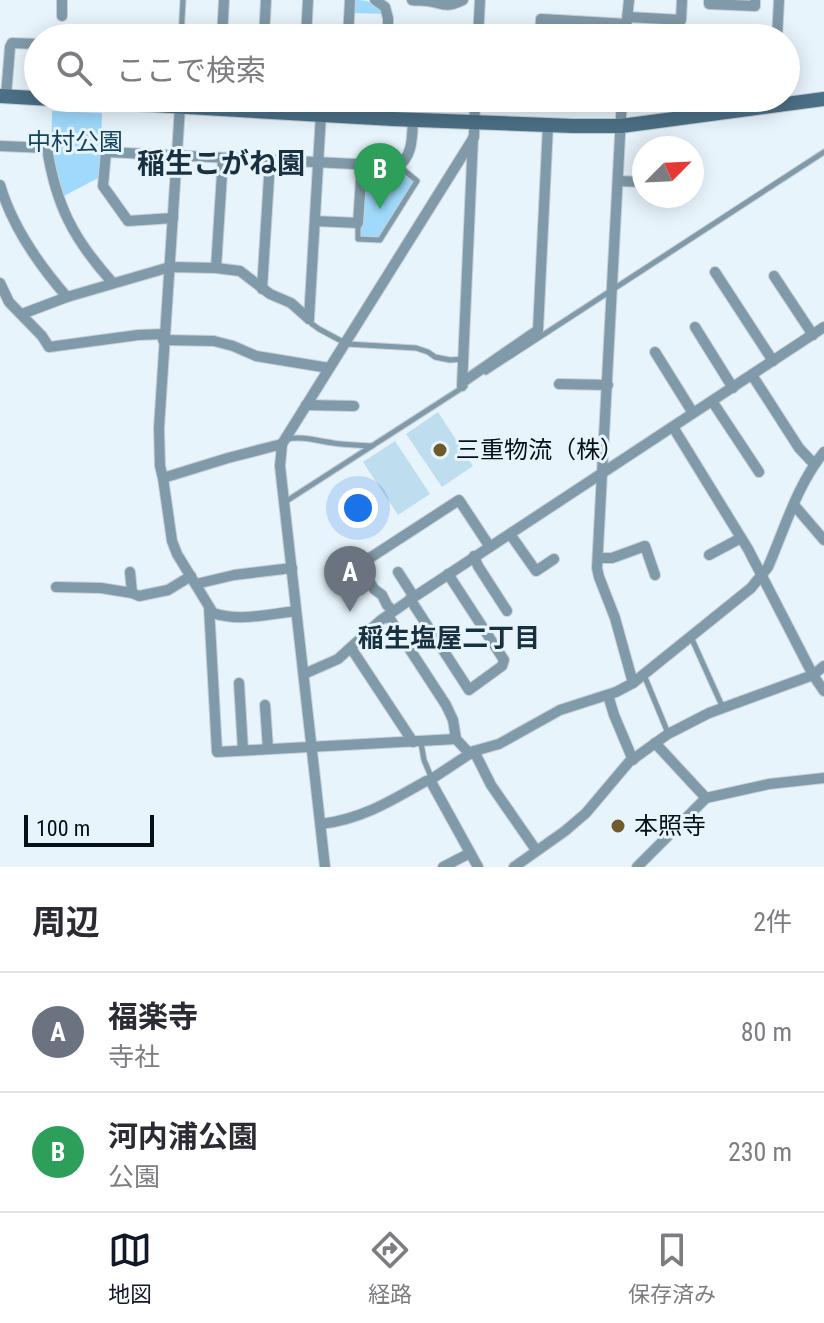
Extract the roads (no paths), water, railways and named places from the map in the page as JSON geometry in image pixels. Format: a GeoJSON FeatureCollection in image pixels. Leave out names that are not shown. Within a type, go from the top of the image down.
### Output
{"type":"FeatureCollection","features":[{"type":"Feature","properties":{"kind":"main road"},"geometry":{"type":"LineString","coordinates":[[3,96],[24,97]]}},
{"type":"Feature","properties":{"kind":"main road"},"geometry":{"type":"LineString","coordinates":[[800,100],[824,99]]}},
{"type":"Feature","properties":{"kind":"main road"},"geometry":{"type":"LineString","coordinates":[[302,112],[413,120],[621,126],[709,112]]}},
{"type":"Feature","properties":{"kind":"street"},"geometry":{"type":"LineString","coordinates":[[62,0],[62,16]]}},
{"type":"Feature","properties":{"kind":"street"},"geometry":{"type":"LineString","coordinates":[[223,24],[224,0]]}},
{"type":"Feature","properties":{"kind":"street"},"geometry":{"type":"LineString","coordinates":[[265,24],[266,0]]}},
{"type":"Feature","properties":{"kind":"street"},"geometry":{"type":"LineString","coordinates":[[307,24],[308,0]]}},
{"type":"Feature","properties":{"kind":"street"},"geometry":{"type":"LineString","coordinates":[[349,24],[350,0]]}},
{"type":"Feature","properties":{"kind":"street"},"geometry":{"type":"LineString","coordinates":[[375,0],[385,7],[388,24]]}},
{"type":"Feature","properties":{"kind":"street"},"geometry":{"type":"LineString","coordinates":[[412,0],[451,6],[463,0]]}},
{"type":"Feature","properties":{"kind":"street"},"geometry":{"type":"LineString","coordinates":[[479,24],[480,0]]}},
{"type":"Feature","properties":{"kind":"street"},"geometry":{"type":"LineString","coordinates":[[627,24],[629,0]]}},
{"type":"Feature","properties":{"kind":"street"},"geometry":{"type":"LineString","coordinates":[[541,24],[541,19],[681,20],[682,0]]}},
{"type":"Feature","properties":{"kind":"street"},"geometry":{"type":"LineString","coordinates":[[709,0],[709,4],[778,3],[777,24]]}},
{"type":"Feature","properties":{"kind":"street"},"geometry":{"type":"LineString","coordinates":[[3,96],[5,47],[12,43],[24,43]]}},
{"type":"Feature","properties":{"kind":"street"},"geometry":{"type":"LineString","coordinates":[[180,112],[159,428],[160,466],[172,541],[213,613],[237,618],[296,611]]}},
{"type":"Feature","properties":{"kind":"street"},"geometry":{"type":"LineString","coordinates":[[385,112],[385,117]]}},
{"type":"Feature","properties":{"kind":"street"},"geometry":{"type":"LineString","coordinates":[[462,385],[474,112]]}},
{"type":"Feature","properties":{"kind":"street"},"geometry":{"type":"LineString","coordinates":[[622,112],[598,558],[599,577],[615,618],[633,683]]}},
{"type":"Feature","properties":{"kind":"street"},"geometry":{"type":"LineString","coordinates":[[309,319],[321,114]]}},
{"type":"Feature","properties":{"kind":"street"},"geometry":{"type":"LineString","coordinates":[[173,218],[128,221],[103,186],[106,152],[399,165],[406,160],[412,143],[413,120]]}},
{"type":"Feature","properties":{"kind":"street"},"geometry":{"type":"LineString","coordinates":[[462,385],[538,330],[548,125]]}},
{"type":"Feature","properties":{"kind":"street"},"geometry":{"type":"LineString","coordinates":[[325,867],[280,466],[283,442],[474,137]]}},
{"type":"Feature","properties":{"kind":"street"},"geometry":{"type":"LineString","coordinates":[[0,146],[47,148],[55,191],[67,219],[91,259],[113,283]]}},
{"type":"Feature","properties":{"kind":"street"},"geometry":{"type":"LineString","coordinates":[[216,268],[223,158]]}},
{"type":"Feature","properties":{"kind":"street"},"geometry":{"type":"LineString","coordinates":[[262,289],[270,161]]}},
{"type":"Feature","properties":{"kind":"street"},"geometry":{"type":"LineString","coordinates":[[315,221],[358,223],[362,165]]}},
{"type":"Feature","properties":{"kind":"street"},"geometry":{"type":"LineString","coordinates":[[619,181],[632,182]]}},
{"type":"Feature","properties":{"kind":"street"},"geometry":{"type":"LineString","coordinates":[[0,185],[9,210],[40,265],[67,297]]}},
{"type":"Feature","properties":{"kind":"street"},"geometry":{"type":"LineString","coordinates":[[22,314],[67,297],[170,267],[240,271],[262,289],[291,303],[309,319]]}},
{"type":"Feature","properties":{"kind":"street"},"geometry":{"type":"LineString","coordinates":[[715,272],[773,361]]}},
{"type":"Feature","properties":{"kind":"street"},"geometry":{"type":"LineString","coordinates":[[304,674],[332,662],[390,614],[474,556],[820,333],[774,276]]}},
{"type":"Feature","properties":{"kind":"street"},"geometry":{"type":"LineString","coordinates":[[0,283],[9,302],[49,347],[138,335],[214,341],[256,356],[329,368]]}},
{"type":"Feature","properties":{"kind":"street"},"geometry":{"type":"LineString","coordinates":[[695,327],[733,388]]}},
{"type":"Feature","properties":{"kind":"street"},"geometry":{"type":"LineString","coordinates":[[655,352],[693,413]]}},
{"type":"Feature","properties":{"kind":"street"},"geometry":{"type":"LineString","coordinates":[[752,375],[799,448],[814,464]]}},
{"type":"Feature","properties":{"kind":"street"},"geometry":{"type":"LineString","coordinates":[[559,384],[608,385]]}},
{"type":"Feature","properties":{"kind":"street"},"geometry":{"type":"LineString","coordinates":[[712,401],[759,472]]}},
{"type":"Feature","properties":{"kind":"street"},"geometry":{"type":"LineString","coordinates":[[306,405],[354,406]]}},
{"type":"Feature","properties":{"kind":"street"},"geometry":{"type":"LineString","coordinates":[[673,427],[741,538],[824,691]]}},
{"type":"Feature","properties":{"kind":"street"},"geometry":{"type":"LineString","coordinates":[[163,478],[283,442]]}},
{"type":"Feature","properties":{"kind":"street"},"geometry":{"type":"LineString","coordinates":[[321,824],[358,817],[431,780],[472,752],[499,744],[560,710],[608,695],[644,675],[751,588],[761,576],[768,567],[814,464],[824,452]]}},
{"type":"Feature","properties":{"kind":"street"},"geometry":{"type":"LineString","coordinates":[[490,547],[459,500],[356,560],[374,589],[382,595],[390,614],[446,705],[453,720],[456,739],[472,752],[536,850]]}},
{"type":"Feature","properties":{"kind":"street"},"geometry":{"type":"LineString","coordinates":[[794,505],[824,540]]}},
{"type":"Feature","properties":{"kind":"street"},"geometry":{"type":"LineString","coordinates":[[510,534],[536,571],[554,559]]}},
{"type":"Feature","properties":{"kind":"street"},"geometry":{"type":"LineString","coordinates":[[709,555],[741,538]]}},
{"type":"Feature","properties":{"kind":"street"},"geometry":{"type":"LineString","coordinates":[[598,558],[612,558],[645,546],[655,575]]}},
{"type":"Feature","properties":{"kind":"street"},"geometry":{"type":"LineString","coordinates":[[474,556],[507,611]]}},
{"type":"Feature","properties":{"kind":"street"},"geometry":{"type":"LineString","coordinates":[[56,587],[101,588],[139,596],[168,590],[193,580],[292,568]]}},
{"type":"Feature","properties":{"kind":"street"},"geometry":{"type":"LineString","coordinates":[[130,572],[132,593]]}},
{"type":"Feature","properties":{"kind":"street"},"geometry":{"type":"LineString","coordinates":[[398,572],[469,690],[502,666],[504,660],[448,574]]}},
{"type":"Feature","properties":{"kind":"street"},"geometry":{"type":"LineString","coordinates":[[209,607],[217,752],[456,739]]}},
{"type":"Feature","properties":{"kind":"street"},"geometry":{"type":"LineString","coordinates":[[351,648],[417,742]]}},
{"type":"Feature","properties":{"kind":"street"},"geometry":{"type":"LineString","coordinates":[[514,867],[586,813],[619,773],[668,734],[723,708],[813,675],[824,666]]}},
{"type":"Feature","properties":{"kind":"street"},"geometry":{"type":"LineString","coordinates":[[239,683],[243,750]]}},
{"type":"Feature","properties":{"kind":"street"},"geometry":{"type":"LineString","coordinates":[[608,695],[633,760]]}},
{"type":"Feature","properties":{"kind":"street"},"geometry":{"type":"LineString","coordinates":[[265,705],[268,749]]}},
{"type":"Feature","properties":{"kind":"street"},"geometry":{"type":"LineString","coordinates":[[655,743],[706,798]]}},
{"type":"Feature","properties":{"kind":"street"},"geometry":{"type":"LineString","coordinates":[[637,867],[706,798],[769,784],[824,778]]}},
{"type":"Feature","properties":{"kind":"street"},"geometry":{"type":"LineString","coordinates":[[431,780],[478,867]]}},
{"type":"Feature","properties":{"kind":"street"},"geometry":{"type":"LineString","coordinates":[[443,867],[470,853]]}},
{"type":"Feature","properties":{"kind":"lane"},"geometry":{"type":"LineString","coordinates":[[182,24],[183,0]]}},
{"type":"Feature","properties":{"kind":"lane"},"geometry":{"type":"LineString","coordinates":[[284,503],[824,152]]}},
{"type":"Feature","properties":{"kind":"lane"},"geometry":{"type":"LineString","coordinates":[[358,223],[358,239],[380,240],[417,181],[399,165]]}},
{"type":"Feature","properties":{"kind":"lane"},"geometry":{"type":"LineString","coordinates":[[309,319],[319,329],[344,343],[416,348],[435,357],[464,359]]}},
{"type":"Feature","properties":{"kind":"lane"},"geometry":{"type":"LineString","coordinates":[[283,442],[297,437],[373,446]]}},
{"type":"Feature","properties":{"kind":"lane"},"geometry":{"type":"LineString","coordinates":[[691,636],[723,708]]}},
{"type":"Feature","properties":{"kind":"lane"},"geometry":{"type":"LineString","coordinates":[[644,675],[668,734]]}},
{"type":"Feature","properties":{"kind":"lane"},"geometry":{"type":"LineString","coordinates":[[417,742],[431,780]]}},
{"type":"Feature","properties":{"kind":"place","name":"河内浦公園"},"geometry":{"type":"Point","coordinates":[380,209]}},
{"type":"Feature","properties":{"kind":"place","name":"三重物流（株）"},"geometry":{"type":"Point","coordinates":[440,450]}},
{"type":"Feature","properties":{"kind":"place","name":"福楽寺"},"geometry":{"type":"Point","coordinates":[350,612]}},
{"type":"Feature","properties":{"kind":"place","name":"本照寺"},"geometry":{"type":"Point","coordinates":[618,826]}},
{"type":"Feature","properties":{"kind":"district","name":"稲生こがね園"},"geometry":{"type":"Point","coordinates":[221,163]}},
{"type":"Feature","properties":{"kind":"district","name":"稲生塩屋二丁目"},"geometry":{"type":"Point","coordinates":[449,638]}},
{"type":"Feature","properties":{"kind":"park label","name":"中村公園"},"geometry":{"type":"Point","coordinates":[75,142]}}]}
